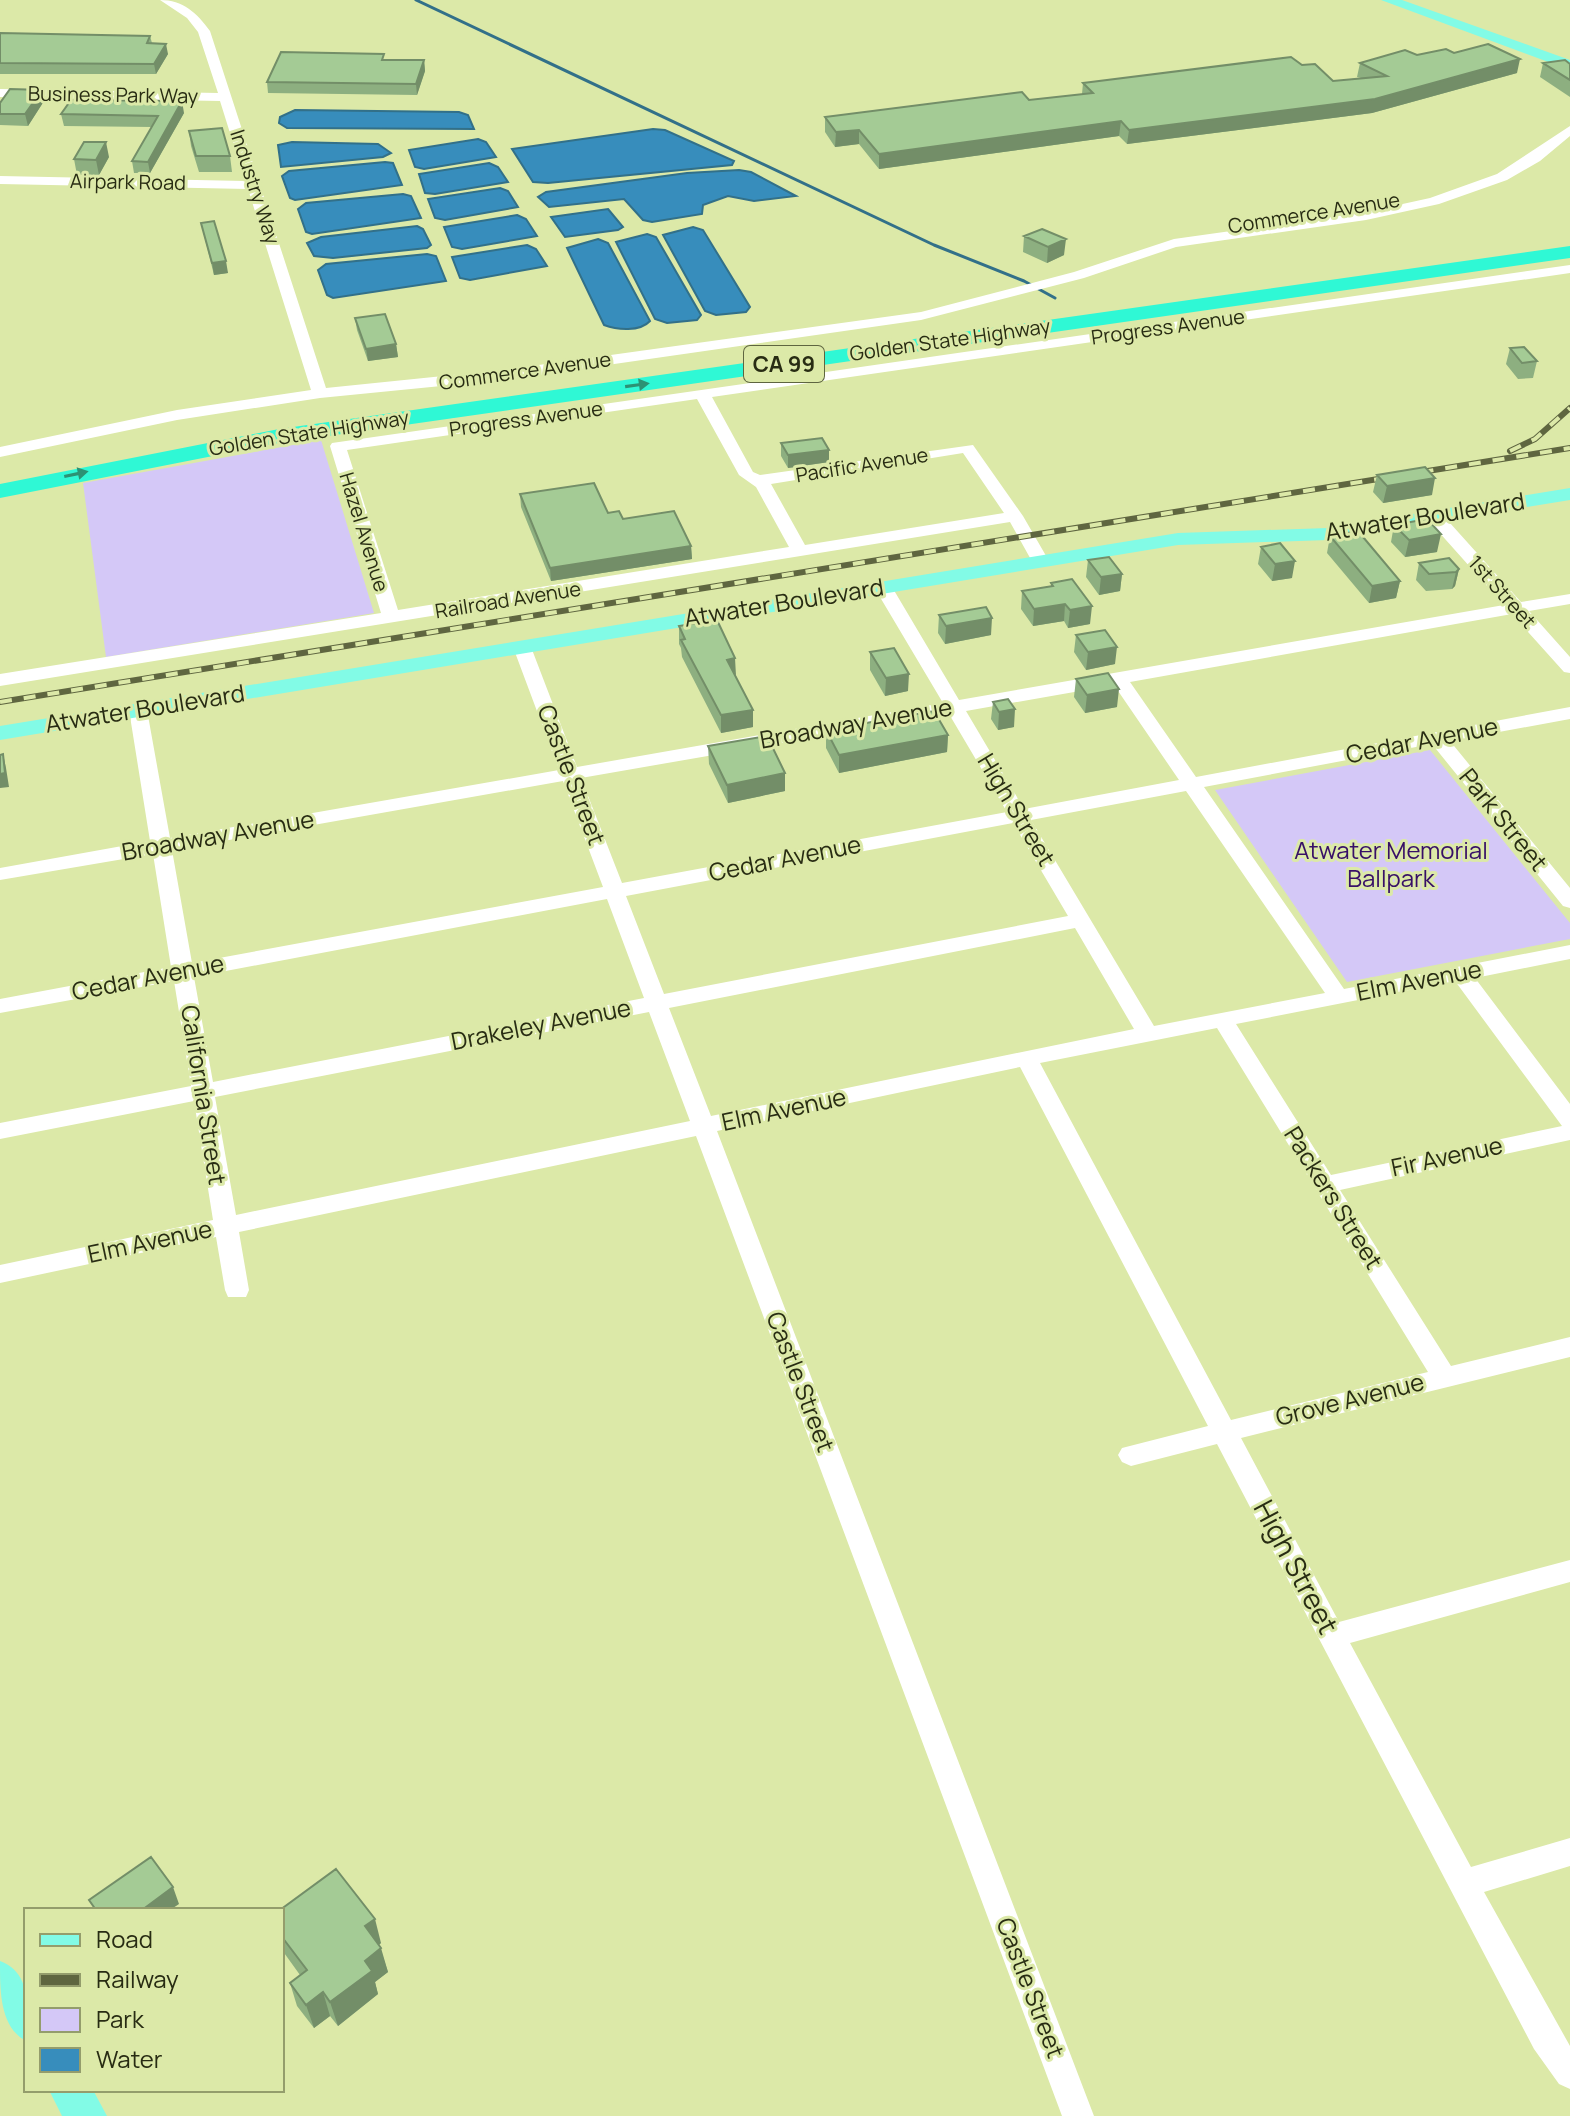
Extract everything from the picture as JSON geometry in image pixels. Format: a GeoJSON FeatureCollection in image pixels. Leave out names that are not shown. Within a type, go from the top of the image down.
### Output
{"type":"FeatureCollection","features":[{"type":"Feature","properties":{"kind":"highway","name":"Golden State Highway"},"geometry":{"type":"LineString","coordinates":[[0,472],[120,446],[327,411],[1570,237]]}},
{"type":"Feature","properties":{"kind":"highway","name":"Golden State Highway"},"geometry":{"type":"LineString","coordinates":[[0,491],[279,436],[1570,252]]}},
{"type":"Feature","properties":{"kind":"main road"},"geometry":{"type":"LineString","coordinates":[[1388,0],[1570,65]]}},
{"type":"Feature","properties":{"kind":"main road","name":"Atwater Boulevard"},"geometry":{"type":"LineString","coordinates":[[0,733],[1178,539],[1328,534],[1567,498]]}},
{"type":"Feature","properties":{"kind":"main road"},"geometry":{"type":"LineString","coordinates":[[0,1980],[24,2018]]}},
{"type":"Feature","properties":{"kind":"main road"},"geometry":{"type":"LineString","coordinates":[[70,2092],[86,2116]]}},
{"type":"Feature","properties":{"kind":"street","name":"Industry Way"},"geometry":{"type":"LineString","coordinates":[[166,0],[201,23],[256,185],[320,393]]}},
{"type":"Feature","properties":{"kind":"street","name":"Business Park Way"},"geometry":{"type":"LineString","coordinates":[[0,93],[226,97]]}},
{"type":"Feature","properties":{"kind":"street","name":"Commerce Avenue"},"geometry":{"type":"LineString","coordinates":[[1048,283],[1064,271],[1141,241],[1360,208],[1445,187],[1509,160],[1570,117]]}},
{"type":"Feature","properties":{"kind":"street","name":"Commerce Avenue"},"geometry":{"type":"LineString","coordinates":[[0,452],[177,415],[320,393],[489,376],[921,316],[1023,291],[1174,243],[1366,216],[1434,201],[1510,172],[1570,130]]}},
{"type":"Feature","properties":{"kind":"street","name":"Airpark Road"},"geometry":{"type":"LineString","coordinates":[[0,180],[256,185]]}},
{"type":"Feature","properties":{"kind":"street","name":"Progress Avenue"},"geometry":{"type":"LineString","coordinates":[[338,446],[1570,269]]}},
{"type":"Feature","properties":{"kind":"street"},"geometry":{"type":"LineString","coordinates":[[702,393],[747,475],[763,484],[801,553]]}},
{"type":"Feature","properties":{"kind":"street","name":"Hazel Avenue"},"geometry":{"type":"LineString","coordinates":[[338,446],[391,618]]}},
{"type":"Feature","properties":{"kind":"street","name":"Pacific Avenue"},"geometry":{"type":"LineString","coordinates":[[756,481],[967,448],[1015,516]]}},
{"type":"Feature","properties":{"kind":"street"},"geometry":{"type":"LineString","coordinates":[[1015,516],[1040,561]]}},
{"type":"Feature","properties":{"kind":"street","name":"Railroad Avenue"},"geometry":{"type":"LineString","coordinates":[[0,680],[1015,516]]}},
{"type":"Feature","properties":{"kind":"street","name":"1st Street"},"geometry":{"type":"LineString","coordinates":[[1435,517],[1570,668]]}},
{"type":"Feature","properties":{"kind":"street","name":"High Street"},"geometry":{"type":"LineString","coordinates":[[883,587],[1148,1034]]}},
{"type":"Feature","properties":{"kind":"street"},"geometry":{"type":"LineString","coordinates":[[1543,638],[1566,600]]}},
{"type":"Feature","properties":{"kind":"street","name":"Broadway Avenue"},"geometry":{"type":"LineString","coordinates":[[0,874],[1566,600]]}},
{"type":"Feature","properties":{"kind":"street","name":"Castle Street"},"geometry":{"type":"LineString","coordinates":[[522,647],[1078,2116]]}},
{"type":"Feature","properties":{"kind":"street"},"geometry":{"type":"LineString","coordinates":[[1119,679],[1339,997]]}},
{"type":"Feature","properties":{"kind":"street","name":"California Street"},"geometry":{"type":"LineString","coordinates":[[138,710],[237,1290]]}},
{"type":"Feature","properties":{"kind":"street","name":"Cedar Avenue"},"geometry":{"type":"LineString","coordinates":[[0,1006],[1570,713]]}},
{"type":"Feature","properties":{"kind":"street","name":"Park Street"},"geometry":{"type":"LineString","coordinates":[[1437,738],[1570,901]]}},
{"type":"Feature","properties":{"kind":"street","name":"Drakeley Avenue"},"geometry":{"type":"LineString","coordinates":[[0,1131],[1081,920]]}},
{"type":"Feature","properties":{"kind":"street","name":"Elm Avenue"},"geometry":{"type":"LineString","coordinates":[[0,1274],[1026,1058],[1570,952]]}},
{"type":"Feature","properties":{"kind":"street"},"geometry":{"type":"LineString","coordinates":[[1460,973],[1570,1120]]}},
{"type":"Feature","properties":{"kind":"street","name":"Packers Street"},"geometry":{"type":"LineString","coordinates":[[1222,1019],[1444,1377]]}},
{"type":"Feature","properties":{"kind":"street","name":"High Street"},"geometry":{"type":"LineString","coordinates":[[1026,1058],[1545,2038],[1570,2073]]}},
{"type":"Feature","properties":{"kind":"street","name":"Fir Avenue"},"geometry":{"type":"LineString","coordinates":[[1324,1185],[1570,1132]]}},
{"type":"Feature","properties":{"kind":"street","name":"Grove Avenue"},"geometry":{"type":"LineString","coordinates":[[1131,1455],[1570,1347]]}},
{"type":"Feature","properties":{"kind":"street"},"geometry":{"type":"LineString","coordinates":[[1332,1636],[1570,1571]]}},
{"type":"Feature","properties":{"kind":"street"},"geometry":{"type":"LineString","coordinates":[[1463,1884],[1570,1852]]}},
{"type":"Feature","properties":{"kind":"green space"},"geometry":{"type":"Polygon","coordinates":[[[321,440],[374,613],[106,657],[83,483],[321,440]]]}},
{"type":"Feature","properties":{"kind":"green space","name":"Atwater Memorial Ballpark"},"geometry":{"type":"Polygon","coordinates":[[[1430,750],[1570,923],[1570,939],[1347,982],[1215,790],[1430,750]]]}},
{"type":"Feature","properties":{"kind":"water"},"geometry":{"type":"Polygon","coordinates":[[[295,110],[459,112],[468,115],[474,129],[287,128],[279,123],[280,117],[295,110]]]}},
{"type":"Feature","properties":{"kind":"water"},"geometry":{"type":"Polygon","coordinates":[[[653,129],[665,130],[734,161],[732,165],[548,183],[533,182],[512,149],[653,129]]]}},
{"type":"Feature","properties":{"kind":"water"},"geometry":{"type":"Polygon","coordinates":[[[478,139],[486,142],[496,157],[424,169],[415,167],[409,150],[478,139]]]}},
{"type":"Feature","properties":{"kind":"water"},"geometry":{"type":"Polygon","coordinates":[[[292,142],[378,144],[391,153],[383,157],[281,167],[278,145],[292,142]]]}},
{"type":"Feature","properties":{"kind":"water"},"geometry":{"type":"Polygon","coordinates":[[[393,163],[402,185],[295,200],[290,198],[282,176],[289,171],[393,163]]]}},
{"type":"Feature","properties":{"kind":"water"},"geometry":{"type":"Polygon","coordinates":[[[489,163],[498,167],[508,182],[435,194],[425,193],[419,174],[489,163]]]}},
{"type":"Feature","properties":{"kind":"water"},"geometry":{"type":"Polygon","coordinates":[[[751,172],[796,196],[754,201],[728,196],[703,205],[702,214],[652,222],[643,220],[624,199],[549,207],[538,197],[546,192],[687,173],[751,172]]]}},
{"type":"Feature","properties":{"kind":"water"},"geometry":{"type":"Polygon","coordinates":[[[500,188],[508,191],[518,207],[445,220],[435,218],[428,199],[500,188]]]}},
{"type":"Feature","properties":{"kind":"water"},"geometry":{"type":"Polygon","coordinates":[[[403,194],[411,196],[421,218],[312,234],[306,232],[298,209],[306,203],[403,194]]]}},
{"type":"Feature","properties":{"kind":"water"},"geometry":{"type":"Polygon","coordinates":[[[608,209],[623,227],[565,237],[551,217],[608,209]]]}},
{"type":"Feature","properties":{"kind":"water"},"geometry":{"type":"Polygon","coordinates":[[[517,215],[526,219],[537,236],[462,249],[452,247],[444,227],[517,215]]]}},
{"type":"Feature","properties":{"kind":"water"},"geometry":{"type":"Polygon","coordinates":[[[417,226],[423,229],[431,245],[427,248],[333,258],[314,256],[307,243],[321,237],[417,226]]]}},
{"type":"Feature","properties":{"kind":"water"},"geometry":{"type":"Polygon","coordinates":[[[693,227],[703,230],[750,307],[746,312],[716,315],[705,311],[663,235],[693,227]]]}},
{"type":"Feature","properties":{"kind":"water"},"geometry":{"type":"Polygon","coordinates":[[[647,234],[656,237],[701,315],[697,320],[667,323],[655,319],[616,242],[647,234]]]}},
{"type":"Feature","properties":{"kind":"water"},"geometry":{"type":"Polygon","coordinates":[[[598,239],[608,243],[650,321],[646,325],[628,329],[604,325],[567,248],[598,239]]]}},
{"type":"Feature","properties":{"kind":"water"},"geometry":{"type":"Polygon","coordinates":[[[527,245],[536,249],[547,266],[470,280],[460,278],[452,257],[527,245]]]}},
{"type":"Feature","properties":{"kind":"water"},"geometry":{"type":"Polygon","coordinates":[[[427,254],[436,256],[446,281],[333,298],[327,295],[318,270],[326,264],[427,254]]]}},
{"type":"Feature","properties":{"kind":"building"},"geometry":{"type":"Polygon","coordinates":[[[0,33],[150,36],[147,43],[166,44],[154,64],[0,63],[0,33]]]}},
{"type":"Feature","properties":{"kind":"building"},"geometry":{"type":"Polygon","coordinates":[[[1488,44],[1520,59],[1375,99],[1129,130],[1121,121],[879,154],[859,130],[836,132],[825,117],[1022,92],[1029,100],[1093,93],[1083,83],[1291,57],[1302,65],[1315,64],[1333,81],[1387,76],[1360,63],[1405,50],[1417,55],[1446,49],[1454,53],[1488,44]]]}},
{"type":"Feature","properties":{"kind":"building"},"geometry":{"type":"Polygon","coordinates":[[[281,52],[384,54],[382,60],[424,60],[416,84],[267,82],[281,52]]]}},
{"type":"Feature","properties":{"kind":"building"},"geometry":{"type":"Polygon","coordinates":[[[1565,60],[1570,64],[1570,80],[1543,63],[1565,60]]]}},
{"type":"Feature","properties":{"kind":"building"},"geometry":{"type":"Polygon","coordinates":[[[10,89],[42,90],[25,114],[0,114],[0,103],[10,89]]]}},
{"type":"Feature","properties":{"kind":"building"},"geometry":{"type":"Polygon","coordinates":[[[71,100],[182,101],[148,162],[132,161],[158,116],[61,114],[71,100]]]}},
{"type":"Feature","properties":{"kind":"building"},"geometry":{"type":"Polygon","coordinates":[[[222,128],[230,156],[196,156],[189,131],[222,128]]]}},
{"type":"Feature","properties":{"kind":"building"},"geometry":{"type":"Polygon","coordinates":[[[84,142],[106,142],[96,160],[74,159],[84,142]]]}},
{"type":"Feature","properties":{"kind":"building"},"geometry":{"type":"Polygon","coordinates":[[[214,221],[226,261],[212,263],[201,223],[214,221]]]}},
{"type":"Feature","properties":{"kind":"building"},"geometry":{"type":"Polygon","coordinates":[[[1042,229],[1066,239],[1048,247],[1024,236],[1042,229]]]}},
{"type":"Feature","properties":{"kind":"building"},"geometry":{"type":"Polygon","coordinates":[[[385,314],[396,344],[366,349],[355,318],[385,314]]]}},
{"type":"Feature","properties":{"kind":"building"},"geometry":{"type":"Polygon","coordinates":[[[1524,347],[1537,361],[1522,363],[1510,348],[1524,347]]]}},
{"type":"Feature","properties":{"kind":"building"},"geometry":{"type":"Polygon","coordinates":[[[822,438],[829,450],[788,455],[781,443],[822,438]]]}},
{"type":"Feature","properties":{"kind":"building"},"geometry":{"type":"Polygon","coordinates":[[[1425,467],[1435,478],[1387,486],[1377,475],[1425,467]]]}},
{"type":"Feature","properties":{"kind":"building"},"geometry":{"type":"Polygon","coordinates":[[[594,483],[608,513],[619,511],[623,519],[674,511],[691,546],[550,568],[520,494],[594,483]]]}},
{"type":"Feature","properties":{"kind":"building"},"geometry":{"type":"Polygon","coordinates":[[[1427,519],[1441,534],[1409,540],[1394,525],[1427,519]]]}},
{"type":"Feature","properties":{"kind":"building"},"geometry":{"type":"Polygon","coordinates":[[[1358,531],[1400,581],[1372,586],[1330,536],[1358,531]]]}},
{"type":"Feature","properties":{"kind":"building"},"geometry":{"type":"Polygon","coordinates":[[[1280,543],[1295,561],[1275,564],[1261,547],[1280,543]]]}},
{"type":"Feature","properties":{"kind":"building"},"geometry":{"type":"Polygon","coordinates":[[[1109,557],[1122,574],[1101,577],[1088,560],[1109,557]]]}},
{"type":"Feature","properties":{"kind":"building"},"geometry":{"type":"Polygon","coordinates":[[[1449,558],[1459,569],[1456,572],[1429,574],[1419,563],[1449,558]]]}},
{"type":"Feature","properties":{"kind":"building"},"geometry":{"type":"Polygon","coordinates":[[[1072,579],[1092,606],[1070,610],[1065,604],[1034,609],[1022,591],[1053,586],[1051,583],[1072,579]]]}},
{"type":"Feature","properties":{"kind":"building"},"geometry":{"type":"Polygon","coordinates":[[[986,607],[992,618],[946,626],[939,615],[986,607]]]}},
{"type":"Feature","properties":{"kind":"building"},"geometry":{"type":"Polygon","coordinates":[[[717,620],[735,658],[727,660],[753,710],[721,715],[681,640],[685,639],[679,626],[717,620]]]}},
{"type":"Feature","properties":{"kind":"building"},"geometry":{"type":"Polygon","coordinates":[[[1105,630],[1117,647],[1088,652],[1076,635],[1105,630]]]}},
{"type":"Feature","properties":{"kind":"building"},"geometry":{"type":"Polygon","coordinates":[[[894,648],[909,674],[886,678],[870,652],[894,648]]]}},
{"type":"Feature","properties":{"kind":"building"},"geometry":{"type":"Polygon","coordinates":[[[1108,673],[1119,689],[1087,695],[1076,679],[1108,673]]]}},
{"type":"Feature","properties":{"kind":"building"},"geometry":{"type":"Polygon","coordinates":[[[1008,699],[1015,709],[999,712],[993,702],[1008,699]]]}},
{"type":"Feature","properties":{"kind":"building"},"geometry":{"type":"Polygon","coordinates":[[[934,711],[948,735],[839,755],[826,730],[934,711]]]}},
{"type":"Feature","properties":{"kind":"building"},"geometry":{"type":"Polygon","coordinates":[[[767,736],[785,773],[727,785],[708,746],[767,736]]]}},
{"type":"Feature","properties":{"kind":"building"},"geometry":{"type":"Polygon","coordinates":[[[3,754],[5,773],[0,774],[0,755],[3,754]]]}},
{"type":"Feature","properties":{"kind":"building"},"geometry":{"type":"Polygon","coordinates":[[[151,1857],[173,1887],[145,1908],[95,1908],[89,1900],[151,1857]]]}},
{"type":"Feature","properties":{"kind":"building"},"geometry":{"type":"Polygon","coordinates":[[[336,1869],[375,1919],[365,1926],[381,1948],[365,1961],[372,1971],[330,2002],[323,1992],[306,2005],[290,1983],[307,1970],[284,1940],[283,1908],[336,1869]]]}},
{"type":"Feature","properties":{"kind":"waterway"},"geometry":{"type":"LineString","coordinates":[[416,0],[934,245],[1024,281],[1055,298]]}},
{"type":"Feature","properties":{"kind":"railway"},"geometry":{"type":"LineString","coordinates":[[1510,451],[1535,439],[1570,408]]}},
{"type":"Feature","properties":{"kind":"railway"},"geometry":{"type":"LineString","coordinates":[[0,702],[1570,448]]}}]}
